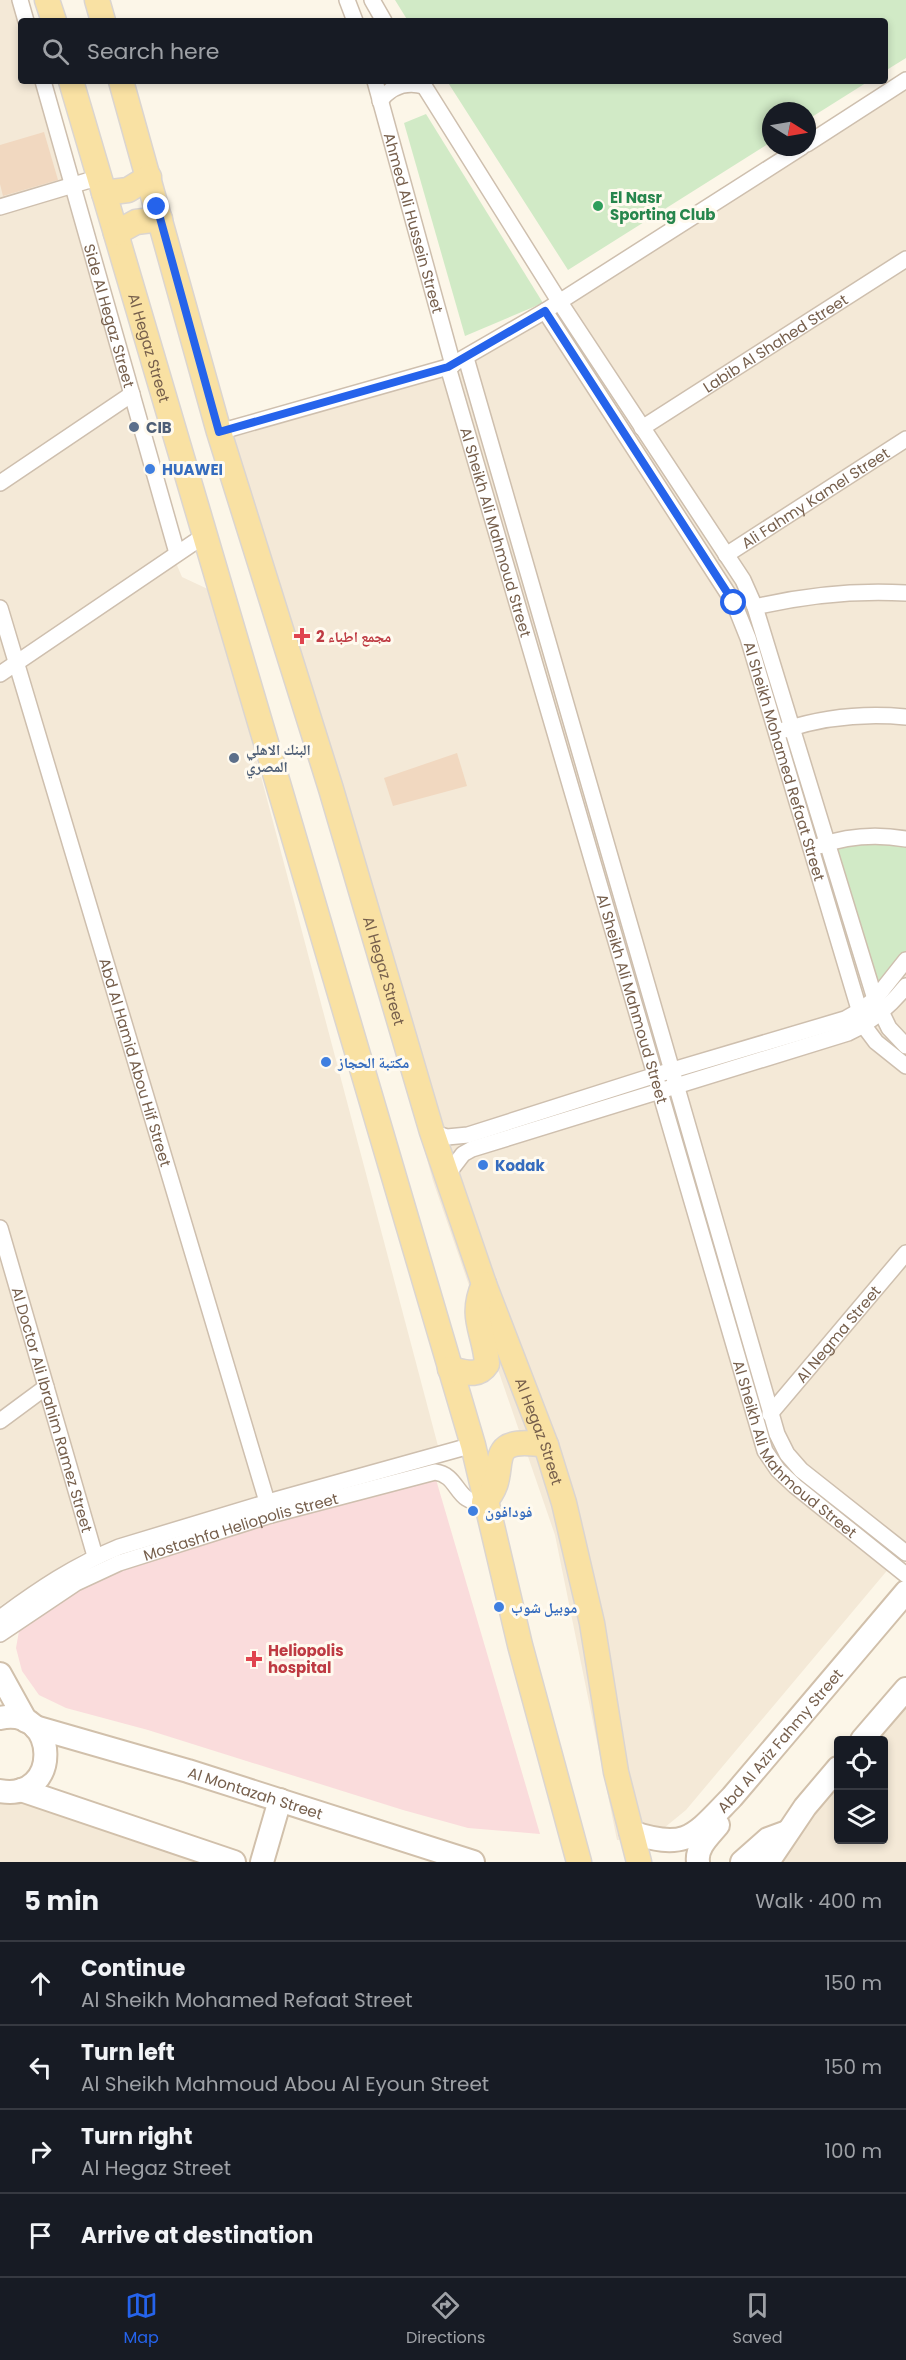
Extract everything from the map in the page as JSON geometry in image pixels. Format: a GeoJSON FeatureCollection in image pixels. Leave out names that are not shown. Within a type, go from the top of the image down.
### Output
{"type":"FeatureCollection","features":[{"type":"Feature","properties":{"kind":"main road"},"geometry":{"type":"LineString","coordinates":[[48,0],[53,18]]}},
{"type":"Feature","properties":{"kind":"main road"},"geometry":{"type":"LineString","coordinates":[[97,0],[102,18]]}},
{"type":"Feature","properties":{"kind":"main road","name":"Al Hegaz Street"},"geometry":{"type":"LineString","coordinates":[[72,84],[473,1445],[484,1502],[576,1861]]}},
{"type":"Feature","properties":{"kind":"main road","name":"Al Hegaz Street"},"geometry":{"type":"LineString","coordinates":[[122,84],[219,432],[331,789],[432,1132],[484,1284],[546,1445],[564,1503],[580,1563],[592,1623],[616,1772],[639,1862]]}},
{"type":"Feature","properties":{"kind":"main road"},"geometry":{"type":"LineString","coordinates":[[102,185],[128,190],[149,177]]}},
{"type":"Feature","properties":{"kind":"main road"},"geometry":{"type":"LineString","coordinates":[[116,233],[136,222],[160,219]]}},
{"type":"Feature","properties":{"kind":"main road"},"geometry":{"type":"LineString","coordinates":[[450,1369],[474,1374],[482,1371],[487,1364],[477,1310],[484,1284]]}},
{"type":"Feature","properties":{"kind":"main road"},"geometry":{"type":"LineString","coordinates":[[484,1502],[493,1491],[500,1459],[507,1447],[519,1441],[546,1445]]}},
{"type":"Feature","properties":{"kind":"street"},"geometry":{"type":"LineString","coordinates":[[20,0],[25,18]]}},
{"type":"Feature","properties":{"kind":"street"},"geometry":{"type":"LineString","coordinates":[[347,0],[354,18]]}},
{"type":"Feature","properties":{"kind":"street"},"geometry":{"type":"LineString","coordinates":[[372,0],[382,18]]}},
{"type":"Feature","properties":{"kind":"street"},"geometry":{"type":"LineString","coordinates":[[816,138],[906,80]]}},
{"type":"Feature","properties":{"kind":"street","name":"Side Al Hegaz Street"},"geometry":{"type":"LineString","coordinates":[[44,84],[177,553]]}},
{"type":"Feature","properties":{"kind":"street","name":"Ahmed Ali Hussein Street"},"geometry":{"type":"LineString","coordinates":[[376,84],[456,363]]}},
{"type":"Feature","properties":{"kind":"street"},"geometry":{"type":"LineString","coordinates":[[380,101],[397,87],[423,84],[559,302]]}},
{"type":"Feature","properties":{"kind":"street"},"geometry":{"type":"LineString","coordinates":[[219,432],[456,363],[545,311],[788,156]]}},
{"type":"Feature","properties":{"kind":"street"},"geometry":{"type":"LineString","coordinates":[[0,207],[73,185],[102,185]]}},
{"type":"Feature","properties":{"kind":"street","name":"Labib Al Shahed Street"},"geometry":{"type":"LineString","coordinates":[[642,428],[906,259]]}},
{"type":"Feature","properties":{"kind":"street","name":"Al Sheikh Mohamed Refaat Street"},"geometry":{"type":"LineString","coordinates":[[559,302],[743,580],[755,607],[874,999],[880,1014],[906,1046]]}},
{"type":"Feature","properties":{"kind":"street","name":"Al Sheikh Mohamed Refaat Street"},"geometry":{"type":"LineString","coordinates":[[545,311],[726,587],[748,638],[862,1018],[876,1042],[906,1066]]}},
{"type":"Feature","properties":{"kind":"street","name":"Al Sheikh Ali Mahmoud Street"},"geometry":{"type":"LineString","coordinates":[[456,363],[672,1070],[777,1434],[788,1454],[801,1470],[906,1553]]}},
{"type":"Feature","properties":{"kind":"street","name":"Al Sheikh Ali Mahmoud Street"},"geometry":{"type":"LineString","coordinates":[[456,363],[660,1090],[765,1450],[778,1470],[795,1486],[906,1575]]}},
{"type":"Feature","properties":{"kind":"street"},"geometry":{"type":"LineString","coordinates":[[0,483],[132,394]]}},
{"type":"Feature","properties":{"kind":"street","name":"Ali Fahmy Kamel Street"},"geometry":{"type":"LineString","coordinates":[[726,555],[906,439]]}},
{"type":"Feature","properties":{"kind":"street"},"geometry":{"type":"LineString","coordinates":[[0,674],[205,535]]}},
{"type":"Feature","properties":{"kind":"street"},"geometry":{"type":"LineString","coordinates":[[755,607],[793,597],[832,592],[906,593]]}},
{"type":"Feature","properties":{"kind":"street","name":"Abd Al Hamid Abou Hif Street"},"geometry":{"type":"LineString","coordinates":[[0,608],[270,1509]]}},
{"type":"Feature","properties":{"kind":"street"},"geometry":{"type":"LineString","coordinates":[[776,733],[822,720],[852,716],[906,717]]}},
{"type":"Feature","properties":{"kind":"street"},"geometry":{"type":"LineString","coordinates":[[811,849],[827,843],[872,836],[906,839]]}},
{"type":"Feature","properties":{"kind":"street"},"geometry":{"type":"LineString","coordinates":[[447,1175],[463,1154],[472,1149],[827,1040],[862,1018],[874,999],[906,960]]}},
{"type":"Feature","properties":{"kind":"street"},"geometry":{"type":"LineString","coordinates":[[432,1132],[447,1137],[468,1135],[672,1070],[824,1027],[880,1014],[906,986]]}},
{"type":"Feature","properties":{"kind":"street","name":"Al Doctor Ali Ibrahim Ramez Street"},"geometry":{"type":"LineString","coordinates":[[1,1237],[95,1556]]}},
{"type":"Feature","properties":{"kind":"street","name":"Al Negma Street"},"geometry":{"type":"LineString","coordinates":[[770,1414],[906,1253]]}},
{"type":"Feature","properties":{"kind":"street"},"geometry":{"type":"LineString","coordinates":[[0,1421],[46,1387]]}},
{"type":"Feature","properties":{"kind":"street","name":"Mostashfa Heliopolis Street"},"geometry":{"type":"LineString","coordinates":[[0,1634],[76,1583],[97,1572],[270,1509],[473,1445]]}},
{"type":"Feature","properties":{"kind":"street","name":"Mostashfa Heliopolis Street"},"geometry":{"type":"LineString","coordinates":[[0,1618],[55,1578],[95,1556],[119,1547],[270,1509],[435,1472],[449,1478],[465,1498],[477,1503],[484,1502]]}},
{"type":"Feature","properties":{"kind":"street","name":"Abd Al Aziz Fahmy Street"},"geometry":{"type":"LineString","coordinates":[[631,1832],[664,1841],[678,1841],[702,1828],[732,1797],[906,1592]]}},
{"type":"Feature","properties":{"kind":"street"},"geometry":{"type":"LineString","coordinates":[[0,1674],[30,1724],[44,1741],[46,1758],[41,1775],[29,1787],[8,1792]]}},
{"type":"Feature","properties":{"kind":"street"},"geometry":{"type":"LineString","coordinates":[[865,1736],[906,1689]]}},
{"type":"Feature","properties":{"kind":"street","name":"Al Montazah Street"},"geometry":{"type":"LineString","coordinates":[[0,1719],[15,1717],[30,1724],[280,1800],[424,1853],[473,1862]]}},
{"type":"Feature","properties":{"kind":"street"},"geometry":{"type":"LineString","coordinates":[[768,1862],[805,1807],[834,1773]]}},
{"type":"Feature","properties":{"kind":"street"},"geometry":{"type":"LineString","coordinates":[[8,1792],[234,1862]]}},
{"type":"Feature","properties":{"kind":"street"},"geometry":{"type":"LineString","coordinates":[[698,1862],[697,1855],[700,1846],[724,1819],[732,1797]]}},
{"type":"Feature","properties":{"kind":"street"},"geometry":{"type":"LineString","coordinates":[[262,1862],[280,1800]]}},
{"type":"Feature","properties":{"kind":"street"},"geometry":{"type":"LineString","coordinates":[[742,1862],[768,1839],[788,1832]]}},
{"type":"Feature","properties":{"kind":"shaded area"},"geometry":{"type":"Polygon","coordinates":[[[0,0],[12,0],[18,20],[18,84],[37,84],[170,549],[182,577],[212,591],[438,1446],[88,1550],[0,1606],[0,0]]]}},
{"type":"Feature","properties":{"kind":"shaded area"},"geometry":{"type":"Polygon","coordinates":[[[906,88],[906,1548],[686,1810],[664,1828],[638,1839],[617,1840],[555,1535],[433,1181],[227,439],[442,377],[539,321],[799,156],[816,156],[816,145],[906,88]]]}},
{"type":"Feature","properties":{"kind":"shaded area","name":"Heliopolis hospital"},"geometry":{"type":"Polygon","coordinates":[[[435,1476],[540,1834],[468,1828],[403,1810],[148,1730],[66,1708],[39,1695],[22,1671],[16,1648],[19,1631],[27,1620],[116,1568],[435,1476]]]}},
{"type":"Feature","properties":{"kind":"shaded area"},"geometry":{"type":"Polygon","coordinates":[[[906,1679],[906,1862],[754,1862],[834,1765],[834,1844],[888,1844],[888,1736],[858,1736],[906,1679]]]}},
{"type":"Feature","properties":{"kind":"shaded area"},"geometry":{"type":"Polygon","coordinates":[[[15,1796],[227,1862],[0,1862],[0,1799],[15,1796]]]}},
{"type":"Feature","properties":{"kind":"green space"},"geometry":{"type":"Polygon","coordinates":[[[395,0],[906,0],[906,58],[888,69],[888,18],[406,18],[395,0]]]}},
{"type":"Feature","properties":{"kind":"green space","name":"El Nasr Sporting Club"},"geometry":{"type":"Polygon","coordinates":[[[449,84],[864,84],[816,114],[816,102],[762,102],[762,148],[568,270],[449,84]]]}},
{"type":"Feature","properties":{"kind":"green space"},"geometry":{"type":"Polygon","coordinates":[[[426,114],[543,303],[465,336],[404,123],[426,114]]]}},
{"type":"Feature","properties":{"kind":"green space"},"geometry":{"type":"Polygon","coordinates":[[[906,839],[906,961],[875,999],[827,843],[906,839]]]}},
{"type":"Feature","properties":{"kind":"building"},"geometry":{"type":"Polygon","coordinates":[[[44,132],[58,180],[3,196],[0,184],[0,145],[44,132]]]}},
{"type":"Feature","properties":{"kind":"building"},"geometry":{"type":"Polygon","coordinates":[[[457,753],[467,786],[393,806],[384,778],[457,753]]]}},
{"type":"Feature","properties":{"kind":"place","name":"El Nasr Sporting Club"},"geometry":{"type":"Point","coordinates":[598,206]}},
{"type":"Feature","properties":{"kind":"place","name":"CIB"},"geometry":{"type":"Point","coordinates":[134,427]}},
{"type":"Feature","properties":{"kind":"place","name":"HUAWEI"},"geometry":{"type":"Point","coordinates":[150,469]}},
{"type":"Feature","properties":{"kind":"place","name":"مجمع اطباء 2"},"geometry":{"type":"Point","coordinates":[302,636]}},
{"type":"Feature","properties":{"kind":"place","name":"البنك الاهلي المصري"},"geometry":{"type":"Point","coordinates":[234,758]}},
{"type":"Feature","properties":{"kind":"place","name":"مكتبة الحجاز"},"geometry":{"type":"Point","coordinates":[326,1062]}},
{"type":"Feature","properties":{"kind":"place","name":"Kodak"},"geometry":{"type":"Point","coordinates":[483,1165]}},
{"type":"Feature","properties":{"kind":"place","name":"فودافون"},"geometry":{"type":"Point","coordinates":[473,1511]}},
{"type":"Feature","properties":{"kind":"place","name":"موبيل شوب"},"geometry":{"type":"Point","coordinates":[499,1607]}},
{"type":"Feature","properties":{"kind":"place","name":"Heliopolis hospital"},"geometry":{"type":"Point","coordinates":[254,1659]}},
{"type":"Feature","properties":{"kind":"route"},"geometry":{"type":"LineString","coordinates":[[157,207],[219,432],[448,367],[545,311],[726,587],[734,603]]}}]}
